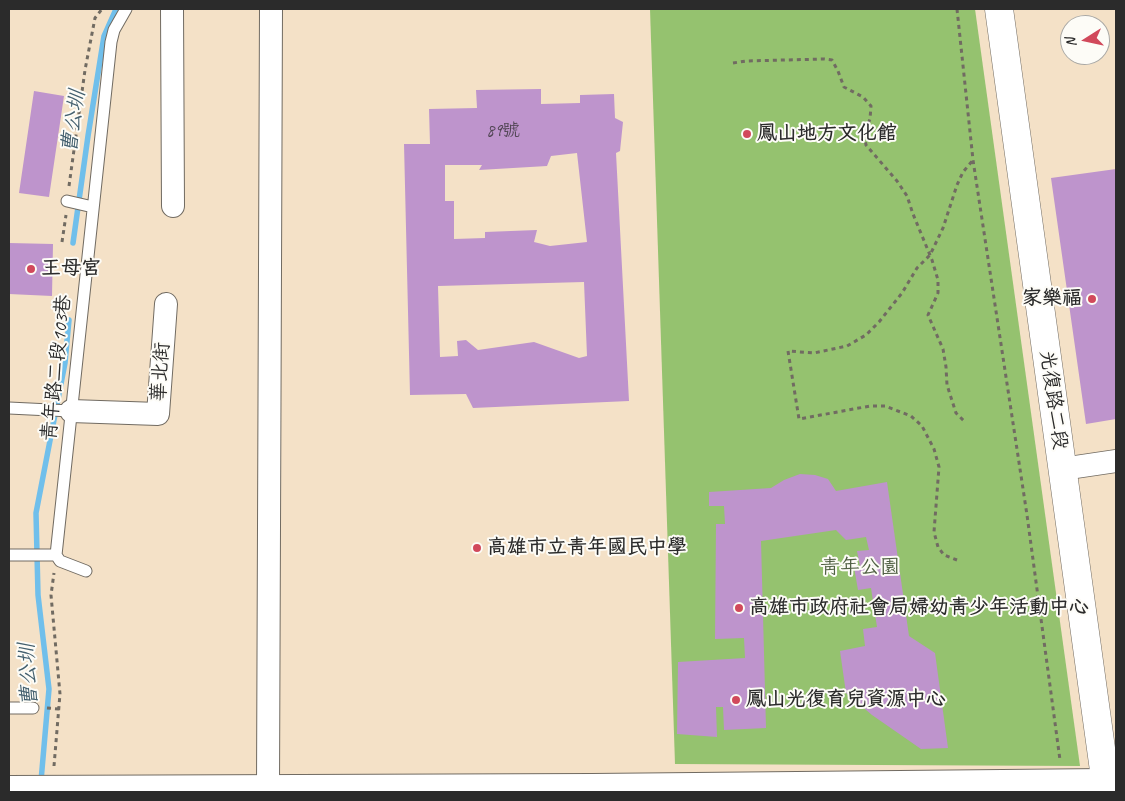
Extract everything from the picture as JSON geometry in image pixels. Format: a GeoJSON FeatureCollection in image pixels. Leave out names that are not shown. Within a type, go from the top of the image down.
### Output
{"type":"FeatureCollection","features":[{"type":"Feature","properties":{"kind":"street"},"geometry":{"type":"LineString","coordinates":[[172,9],[173,206]]}},
{"type":"Feature","properties":{"kind":"street"},"geometry":{"type":"LineString","coordinates":[[268,786],[271,9]]}},
{"type":"Feature","properties":{"kind":"street","name":"光復路二段"},"geometry":{"type":"LineString","coordinates":[[998,9],[1106,786]]}},
{"type":"Feature","properties":{"kind":"street","name":"華北街"},"geometry":{"type":"LineString","coordinates":[[68,410],[158,414],[166,304]]}},
{"type":"Feature","properties":{"kind":"street"},"geometry":{"type":"LineString","coordinates":[[1062,469],[1116,461]]}},
{"type":"Feature","properties":{"kind":"street"},"geometry":{"type":"LineString","coordinates":[[9,787],[182,789],[268,786],[340,789],[1063,780],[1106,786]]}},
{"type":"Feature","properties":{"kind":"lane","name":"青年路二段103巷"},"geometry":{"type":"LineString","coordinates":[[52,555],[111,42],[114,30],[126,9]]}},
{"type":"Feature","properties":{"kind":"lane"},"geometry":{"type":"LineString","coordinates":[[67,201],[93,207]]}},
{"type":"Feature","properties":{"kind":"lane"},"geometry":{"type":"LineString","coordinates":[[9,408],[68,410]]}},
{"type":"Feature","properties":{"kind":"lane"},"geometry":{"type":"LineString","coordinates":[[9,555],[52,555],[60,561],[86,571]]}},
{"type":"Feature","properties":{"kind":"lane"},"geometry":{"type":"LineString","coordinates":[[9,708],[33,708]]}},
{"type":"Feature","properties":{"kind":"path"},"geometry":{"type":"LineString","coordinates":[[62,242],[84,70],[94,18],[102,9]]}},
{"type":"Feature","properties":{"kind":"path"},"geometry":{"type":"LineString","coordinates":[[956,9],[973,160],[1027,515],[1063,780]]}},
{"type":"Feature","properties":{"kind":"path"},"geometry":{"type":"LineString","coordinates":[[733,63],[746,61],[832,60],[844,87],[863,97],[871,106],[870,119],[864,134],[866,145],[898,181],[907,196],[912,214],[930,254],[938,280],[938,293],[928,315],[943,349],[947,385],[956,413],[964,421]]}},
{"type":"Feature","properties":{"kind":"path"},"geometry":{"type":"LineString","coordinates":[[957,560],[944,555],[938,547],[936,540],[934,532],[938,466],[934,449],[922,426],[911,416],[885,406],[870,406],[799,419],[788,351],[814,353],[847,346],[866,335],[892,307],[917,268],[930,254],[943,228],[957,185],[973,160]]}},
{"type":"Feature","properties":{"kind":"path"},"geometry":{"type":"LineString","coordinates":[[44,787],[60,694],[51,595],[52,555]]}},
{"type":"Feature","properties":{"kind":"green space","name":"青年公園"},"geometry":{"type":"Polygon","coordinates":[[[650,9],[975,9],[1080,766],[675,764],[650,9]]]}},
{"type":"Feature","properties":{"kind":"building"},"geometry":{"type":"Polygon","coordinates":[[[541,89],[541,104],[580,103],[580,95],[614,94],[615,118],[623,122],[620,151],[616,153],[629,401],[473,408],[466,394],[410,395],[404,144],[430,144],[429,109],[477,108],[476,90],[541,89]],[[577,153],[551,156],[547,166],[479,170],[482,165],[445,165],[445,201],[454,201],[454,239],[485,238],[485,232],[537,230],[534,242],[550,246],[587,242],[577,153]],[[584,282],[438,286],[440,357],[458,356],[457,341],[466,340],[478,350],[534,342],[579,358],[587,356],[584,282]]]}},
{"type":"Feature","properties":{"kind":"building"},"geometry":{"type":"Polygon","coordinates":[[[34,91],[64,96],[49,197],[19,193],[34,91]]]}},
{"type":"Feature","properties":{"kind":"building","name":"家樂福"},"geometry":{"type":"Polygon","coordinates":[[[1116,169],[1116,419],[1086,424],[1051,178],[1116,169]]]}},
{"type":"Feature","properties":{"kind":"building","name":"王母宮"},"geometry":{"type":"Polygon","coordinates":[[[9,243],[53,244],[52,296],[9,294],[9,243]]]}},
{"type":"Feature","properties":{"kind":"building","name":"高雄市政府社會局婦幼青少年活動中心"},"geometry":{"type":"Polygon","coordinates":[[[800,474],[815,475],[828,479],[836,491],[887,482],[909,636],[935,653],[948,748],[921,749],[872,715],[846,693],[840,651],[865,646],[863,629],[877,627],[871,588],[858,590],[854,567],[860,566],[857,551],[869,550],[866,537],[846,540],[836,530],[761,541],[766,728],[724,730],[723,707],[716,707],[717,737],[677,734],[678,662],[745,658],[744,638],[715,639],[716,524],[725,524],[724,506],[709,506],[709,492],[771,488],[784,480],[800,474]]]}},
{"type":"Feature","properties":{"kind":"waterway","name":"曹公圳"},"geometry":{"type":"LineString","coordinates":[[73,243],[104,36],[116,9]]}},
{"type":"Feature","properties":{"kind":"waterway","name":"曹公圳"},"geometry":{"type":"LineString","coordinates":[[41,781],[49,689],[38,595],[36,513],[65,363],[69,320]]}},
{"type":"Feature","properties":{"kind":"place","name":"鳳山地方文化館"},"geometry":{"type":"Point","coordinates":[747,134]}},
{"type":"Feature","properties":{"kind":"place","name":"王母宮"},"geometry":{"type":"Point","coordinates":[31,269]}},
{"type":"Feature","properties":{"kind":"place","name":"家樂福"},"geometry":{"type":"Point","coordinates":[1092,299]}},
{"type":"Feature","properties":{"kind":"place","name":"高雄市立青年國民中學"},"geometry":{"type":"Point","coordinates":[477,548]}},
{"type":"Feature","properties":{"kind":"place","name":"高雄市政府社會局婦幼青少年活動中心"},"geometry":{"type":"Point","coordinates":[739,608]}},
{"type":"Feature","properties":{"kind":"place","name":"鳳山光復育兒資源中心"},"geometry":{"type":"Point","coordinates":[736,700]}}]}
